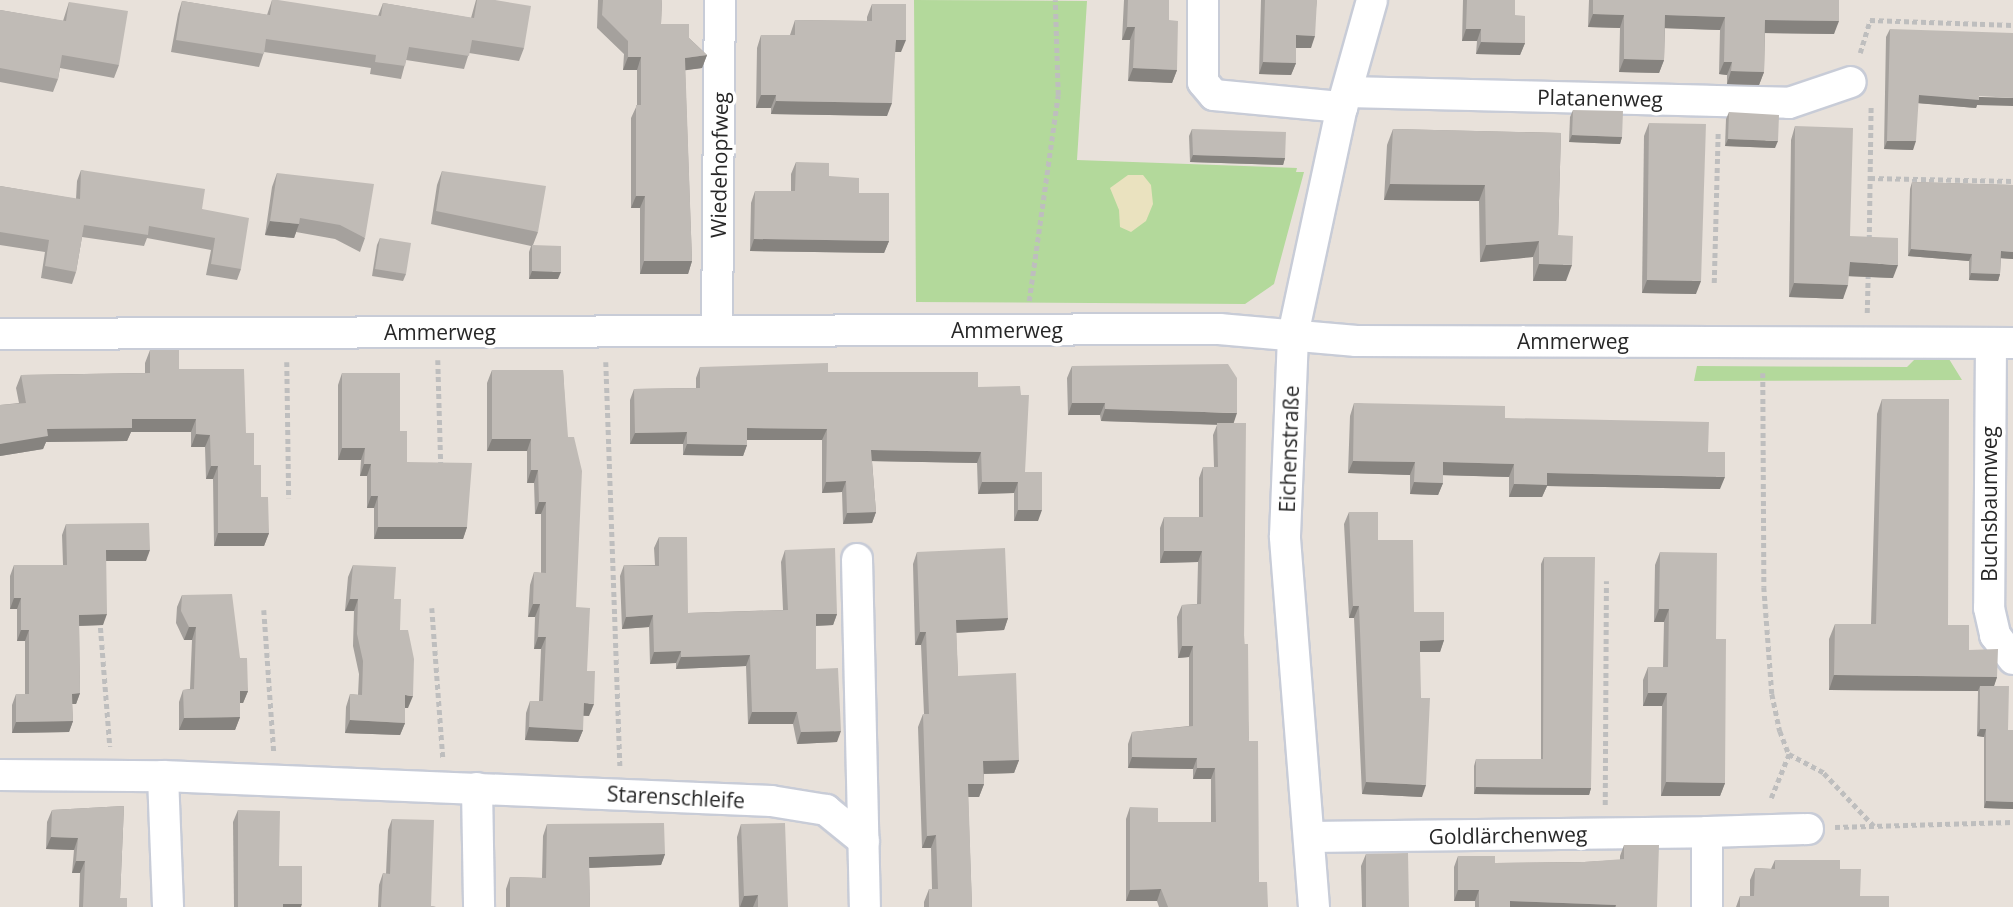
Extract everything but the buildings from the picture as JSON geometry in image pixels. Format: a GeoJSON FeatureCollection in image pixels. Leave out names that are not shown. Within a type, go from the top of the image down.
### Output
{"type":"FeatureCollection","features":[{"type":"Feature","properties":{"kind":"street","name":"Wiedehopfweg"},"geometry":{"type":"LineString","coordinates":[[717,330],[720,0]]}},
{"type":"Feature","properties":{"kind":"street","name":"Platanenweg"},"geometry":{"type":"LineString","coordinates":[[1203,0],[1203,82],[1214,94],[1344,100],[1789,103],[1851,82]]}},
{"type":"Feature","properties":{"kind":"street","name":"Eichenstraße"},"geometry":{"type":"LineString","coordinates":[[1314,907],[1285,536],[1293,335],[1344,100],[1372,0]]}},
{"type":"Feature","properties":{"kind":"street","name":"Ammerweg"},"geometry":{"type":"LineString","coordinates":[[0,334],[1219,329],[1356,341],[2002,343]]}},
{"type":"Feature","properties":{"kind":"street","name":"Buchsbaumweg"},"geometry":{"type":"LineString","coordinates":[[2002,343],[1989,608],[1995,635],[2013,659]]}},
{"type":"Feature","properties":{"kind":"street"},"geometry":{"type":"LineString","coordinates":[[857,559],[865,907]]}},
{"type":"Feature","properties":{"kind":"street","name":"Starenschleife"},"geometry":{"type":"LineString","coordinates":[[0,775],[163,776],[771,801],[826,810],[864,841]]}},
{"type":"Feature","properties":{"kind":"street"},"geometry":{"type":"LineString","coordinates":[[163,776],[168,907]]}},
{"type":"Feature","properties":{"kind":"street"},"geometry":{"type":"LineString","coordinates":[[478,788],[479,907]]}},
{"type":"Feature","properties":{"kind":"street","name":"Goldlärchenweg"},"geometry":{"type":"LineString","coordinates":[[1309,837],[1808,829]]}},
{"type":"Feature","properties":{"kind":"street"},"geometry":{"type":"LineString","coordinates":[[1707,832],[1707,907]]}},
{"type":"Feature","properties":{"kind":"path"},"geometry":{"type":"LineString","coordinates":[[1024,330],[1039,253],[1058,95],[1055,0]]}},
{"type":"Feature","properties":{"kind":"path"},"geometry":{"type":"LineString","coordinates":[[1869,246],[1872,106],[1851,82],[1870,20],[2013,25]]}},
{"type":"Feature","properties":{"kind":"path"},"geometry":{"type":"LineString","coordinates":[[1714,283],[1718,101]]}},
{"type":"Feature","properties":{"kind":"path"},"geometry":{"type":"LineString","coordinates":[[1871,178],[2013,181]]}},
{"type":"Feature","properties":{"kind":"path"},"geometry":{"type":"LineString","coordinates":[[1866,342],[1868,260]]}},
{"type":"Feature","properties":{"kind":"path"},"geometry":{"type":"LineString","coordinates":[[605,331],[621,795]]}},
{"type":"Feature","properties":{"kind":"path"},"geometry":{"type":"LineString","coordinates":[[438,332],[441,475]]}},
{"type":"Feature","properties":{"kind":"path"},"geometry":{"type":"LineString","coordinates":[[286,333],[289,498]]}},
{"type":"Feature","properties":{"kind":"path"},"geometry":{"type":"LineString","coordinates":[[1757,828],[1789,754],[1772,694],[1764,587],[1763,341]]}},
{"type":"Feature","properties":{"kind":"path"},"geometry":{"type":"LineString","coordinates":[[1605,834],[1606,581]]}},
{"type":"Feature","properties":{"kind":"path"},"geometry":{"type":"LineString","coordinates":[[432,608],[444,787]]}},
{"type":"Feature","properties":{"kind":"path"},"geometry":{"type":"LineString","coordinates":[[100,610],[113,775]]}},
{"type":"Feature","properties":{"kind":"path"},"geometry":{"type":"LineString","coordinates":[[264,610],[276,781]]}},
{"type":"Feature","properties":{"kind":"path"},"geometry":{"type":"LineString","coordinates":[[1789,754],[1824,774],[1874,826]]}},
{"type":"Feature","properties":{"kind":"path"},"geometry":{"type":"LineString","coordinates":[[1808,829],[2013,822]]}},
{"type":"Feature","properties":{"kind":"green space"},"geometry":{"type":"Polygon","coordinates":[[[914,0],[1087,1],[1077,160],[1297,168],[1296,172],[1304,172],[1274,284],[1245,304],[916,302],[914,0]]]}},
{"type":"Feature","properties":{"kind":"green space"},"geometry":{"type":"Polygon","coordinates":[[[1919,355],[1949,359],[1962,380],[1694,381],[1697,366],[1907,367],[1919,355]]]}},
{"type":"Feature","properties":{"kind":"sand"},"geometry":{"type":"Polygon","coordinates":[[[1128,175],[1143,175],[1151,185],[1153,204],[1146,221],[1131,232],[1120,227],[1119,210],[1110,188],[1128,175]]]}}]}
